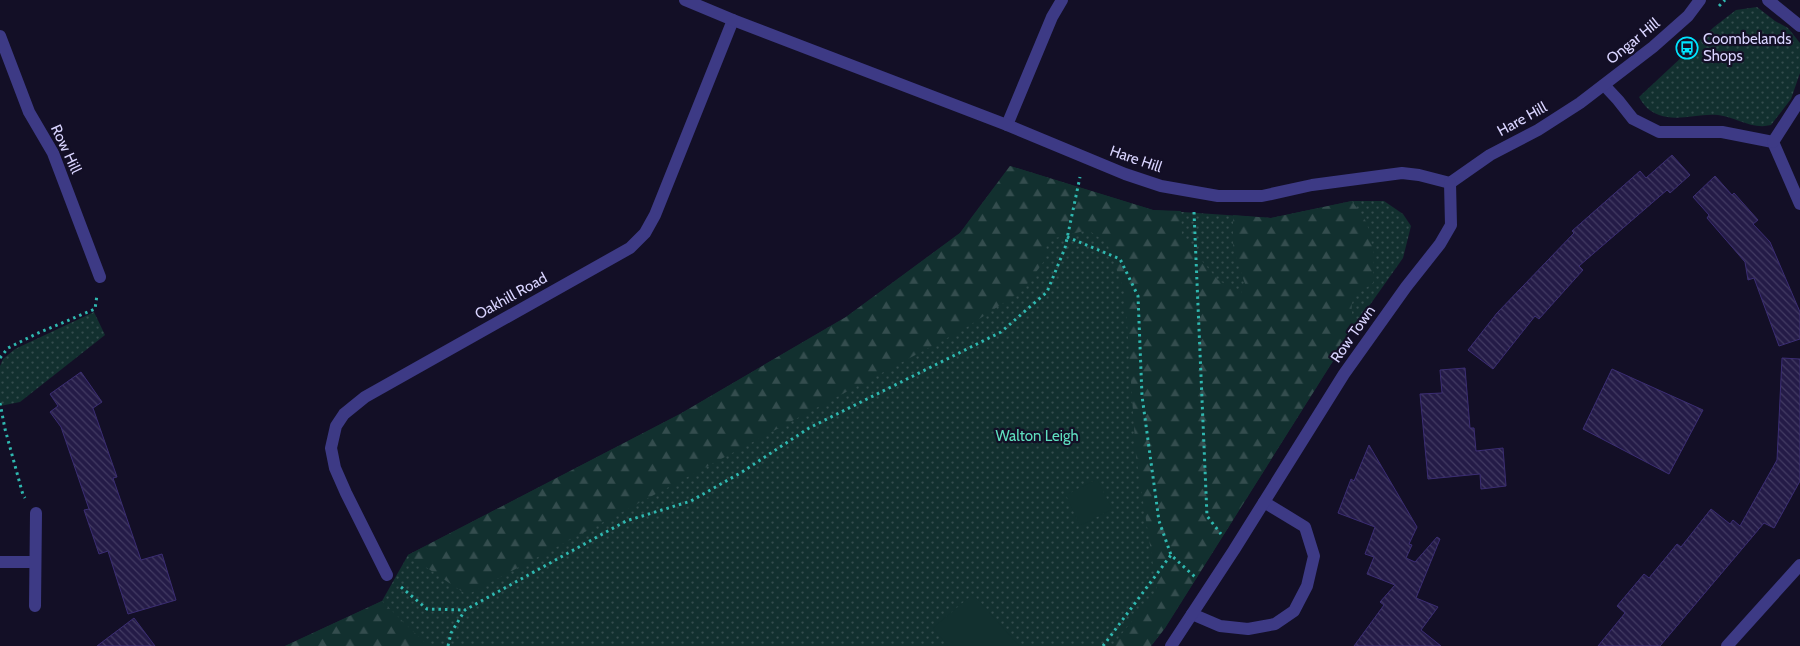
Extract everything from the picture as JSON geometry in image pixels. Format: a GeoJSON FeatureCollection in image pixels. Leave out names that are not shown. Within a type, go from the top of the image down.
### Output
{"type":"FeatureCollection","features":[{"type":"Feature","properties":{"kind":"street","name":"Hare Hill"},"geometry":{"type":"LineString","coordinates":[[685,0],[1007,125],[1125,174],[1162,186],[1218,196],[1262,196],[1312,185],[1402,173],[1420,175],[1450,183],[1490,155],[1538,130],[1580,103]]}},
{"type":"Feature","properties":{"kind":"street"},"geometry":{"type":"LineString","coordinates":[[1007,125],[1052,17],[1062,0]]}},
{"type":"Feature","properties":{"kind":"street","name":"Ongar Hill"},"geometry":{"type":"LineString","coordinates":[[1580,103],[1667,35],[1688,16],[1700,0]]}},
{"type":"Feature","properties":{"kind":"street"},"geometry":{"type":"LineString","coordinates":[[1768,0],[1800,26]]}},
{"type":"Feature","properties":{"kind":"street","name":"Oakhill Road"},"geometry":{"type":"LineString","coordinates":[[387,575],[335,468],[330,448],[336,426],[344,414],[364,398],[630,248],[645,233],[654,216],[733,20]]}},
{"type":"Feature","properties":{"kind":"street","name":"Row Hill"},"geometry":{"type":"LineString","coordinates":[[0,36],[29,112],[53,153],[100,277]]}},
{"type":"Feature","properties":{"kind":"street"},"geometry":{"type":"LineString","coordinates":[[1604,85],[1633,119],[1659,132],[1722,132],[1773,142]]}},
{"type":"Feature","properties":{"kind":"street"},"geometry":{"type":"LineString","coordinates":[[1773,142],[1800,100]]}},
{"type":"Feature","properties":{"kind":"street"},"geometry":{"type":"LineString","coordinates":[[1773,142],[1800,204]]}},
{"type":"Feature","properties":{"kind":"street","name":"Row Town"},"geometry":{"type":"LineString","coordinates":[[1171,646],[1234,550],[1344,374],[1406,287],[1440,244],[1451,225],[1450,183]]}},
{"type":"Feature","properties":{"kind":"street"},"geometry":{"type":"LineString","coordinates":[[1192,614],[1220,626],[1248,629],[1275,624],[1294,611],[1307,586],[1314,556],[1305,526],[1264,502]]}},
{"type":"Feature","properties":{"kind":"street"},"geometry":{"type":"LineString","coordinates":[[34,606],[36,513]]}},
{"type":"Feature","properties":{"kind":"street"},"geometry":{"type":"LineString","coordinates":[[0,562],[35,562]]}},
{"type":"Feature","properties":{"kind":"street"},"geometry":{"type":"LineString","coordinates":[[1727,646],[1800,564]]}},
{"type":"Feature","properties":{"kind":"path"},"geometry":{"type":"LineString","coordinates":[[1718,7],[1725,0]]}},
{"type":"Feature","properties":{"kind":"path"},"geometry":{"type":"LineString","coordinates":[[448,646],[451,632],[465,610],[626,521],[691,501],[742,472],[809,428],[1001,332],[1048,292],[1065,248],[1084,158]]}},
{"type":"Feature","properties":{"kind":"path"},"geometry":{"type":"LineString","coordinates":[[1193,191],[1207,516],[1234,550]]}},
{"type":"Feature","properties":{"kind":"path"},"geometry":{"type":"LineString","coordinates":[[1067,237],[1120,259],[1138,296],[1142,396],[1159,521],[1170,555],[1208,589]]}},
{"type":"Feature","properties":{"kind":"path"},"geometry":{"type":"LineString","coordinates":[[0,358],[8,348],[95,309],[100,277]]}},
{"type":"Feature","properties":{"kind":"path"},"geometry":{"type":"LineString","coordinates":[[0,403],[23,495],[36,513]]}},
{"type":"Feature","properties":{"kind":"path"},"geometry":{"type":"LineString","coordinates":[[1103,646],[1170,555]]}},
{"type":"Feature","properties":{"kind":"path"},"geometry":{"type":"LineString","coordinates":[[387,575],[427,608],[465,610]]}},
{"type":"Feature","properties":{"kind":"green space"},"geometry":{"type":"Polygon","coordinates":[[[1757,7],[1788,28],[1800,43],[1800,73],[1791,99],[1771,125],[1751,125],[1718,115],[1681,118],[1666,117],[1655,113],[1645,106],[1639,97],[1714,27],[1736,10],[1757,7]]]}},
{"type":"Feature","properties":{"kind":"green space","name":"Walton Leigh"},"geometry":{"type":"Polygon","coordinates":[[[1010,166],[1153,210],[1271,218],[1352,201],[1384,201],[1403,214],[1411,226],[1403,258],[1355,326],[1165,628],[1151,646],[285,646],[382,601],[408,555],[680,414],[846,317],[960,233],[1010,166]]]}},
{"type":"Feature","properties":{"kind":"green space"},"geometry":{"type":"Polygon","coordinates":[[[1010,166],[1153,210],[1181,211],[1182,237],[1218,280],[1241,293],[1245,284],[1233,248],[1233,215],[1271,218],[1352,201],[1367,223],[1374,254],[1373,283],[1360,292],[1353,300],[1352,310],[1355,326],[1165,628],[1151,646],[1112,646],[1157,590],[1136,456],[1125,293],[1107,243],[1088,230],[1047,240],[1045,260],[1022,291],[964,329],[467,595],[408,555],[680,414],[846,317],[960,233],[1010,166]]]}},
{"type":"Feature","properties":{"kind":"green space"},"geometry":{"type":"Polygon","coordinates":[[[94,312],[105,335],[20,402],[0,406],[0,366],[3,359],[15,349],[94,312]]]}},
{"type":"Feature","properties":{"kind":"green space"},"geometry":{"type":"Polygon","coordinates":[[[1097,479],[1112,509],[1080,526],[1066,495],[1097,479]]]}},
{"type":"Feature","properties":{"kind":"green space"},"geometry":{"type":"Polygon","coordinates":[[[973,594],[1019,646],[948,646],[933,628],[973,594]]]}},
{"type":"Feature","properties":{"kind":"green space"},"geometry":{"type":"Polygon","coordinates":[[[382,601],[428,646],[285,646],[382,601]]]}},
{"type":"Feature","properties":{"kind":"building"},"geometry":{"type":"Polygon","coordinates":[[[1672,155],[1690,175],[1670,193],[1667,190],[1579,266],[1583,270],[1539,319],[1535,316],[1493,369],[1468,350],[1497,313],[1574,233],[1572,231],[1640,171],[1646,178],[1672,155]]]}},
{"type":"Feature","properties":{"kind":"building"},"geometry":{"type":"Polygon","coordinates":[[[1715,176],[1732,195],[1734,193],[1758,220],[1753,224],[1770,242],[1800,312],[1800,339],[1779,346],[1754,278],[1748,280],[1745,262],[1707,218],[1709,215],[1693,197],[1715,176]]]}},
{"type":"Feature","properties":{"kind":"building"},"geometry":{"type":"Polygon","coordinates":[[[1782,358],[1800,359],[1800,481],[1774,528],[1764,523],[1660,646],[1598,646],[1625,613],[1617,606],[1644,574],[1649,578],[1677,544],[1681,547],[1711,509],[1730,524],[1733,520],[1740,526],[1777,460],[1782,358]]]}},
{"type":"Feature","properties":{"kind":"building"},"geometry":{"type":"Polygon","coordinates":[[[1465,368],[1470,428],[1474,428],[1476,451],[1503,448],[1506,486],[1481,489],[1480,474],[1428,479],[1420,394],[1442,393],[1440,370],[1465,368]]]}},
{"type":"Feature","properties":{"kind":"building"},"geometry":{"type":"Polygon","coordinates":[[[1612,369],[1703,410],[1669,474],[1583,429],[1612,369]]]}},
{"type":"Feature","properties":{"kind":"building"},"geometry":{"type":"Polygon","coordinates":[[[81,372],[102,402],[93,408],[117,477],[113,478],[141,560],[162,554],[176,600],[128,614],[108,551],[99,554],[84,510],[89,509],[61,427],[50,412],[58,406],[50,394],[81,372]]]}},
{"type":"Feature","properties":{"kind":"building"},"geometry":{"type":"Polygon","coordinates":[[[1369,445],[1417,527],[1409,544],[1412,545],[1406,558],[1415,562],[1437,537],[1440,539],[1416,598],[1438,607],[1421,630],[1441,646],[1354,646],[1384,605],[1380,602],[1395,585],[1367,574],[1374,557],[1365,554],[1375,527],[1338,513],[1351,479],[1354,481],[1369,445]]]}},
{"type":"Feature","properties":{"kind":"building"},"geometry":{"type":"Polygon","coordinates":[[[134,618],[155,646],[97,646],[134,618]]]}},
{"type":"Feature","properties":{"kind":"place","name":"Coombelands Shops"},"geometry":{"type":"Point","coordinates":[1687,48]}}]}
